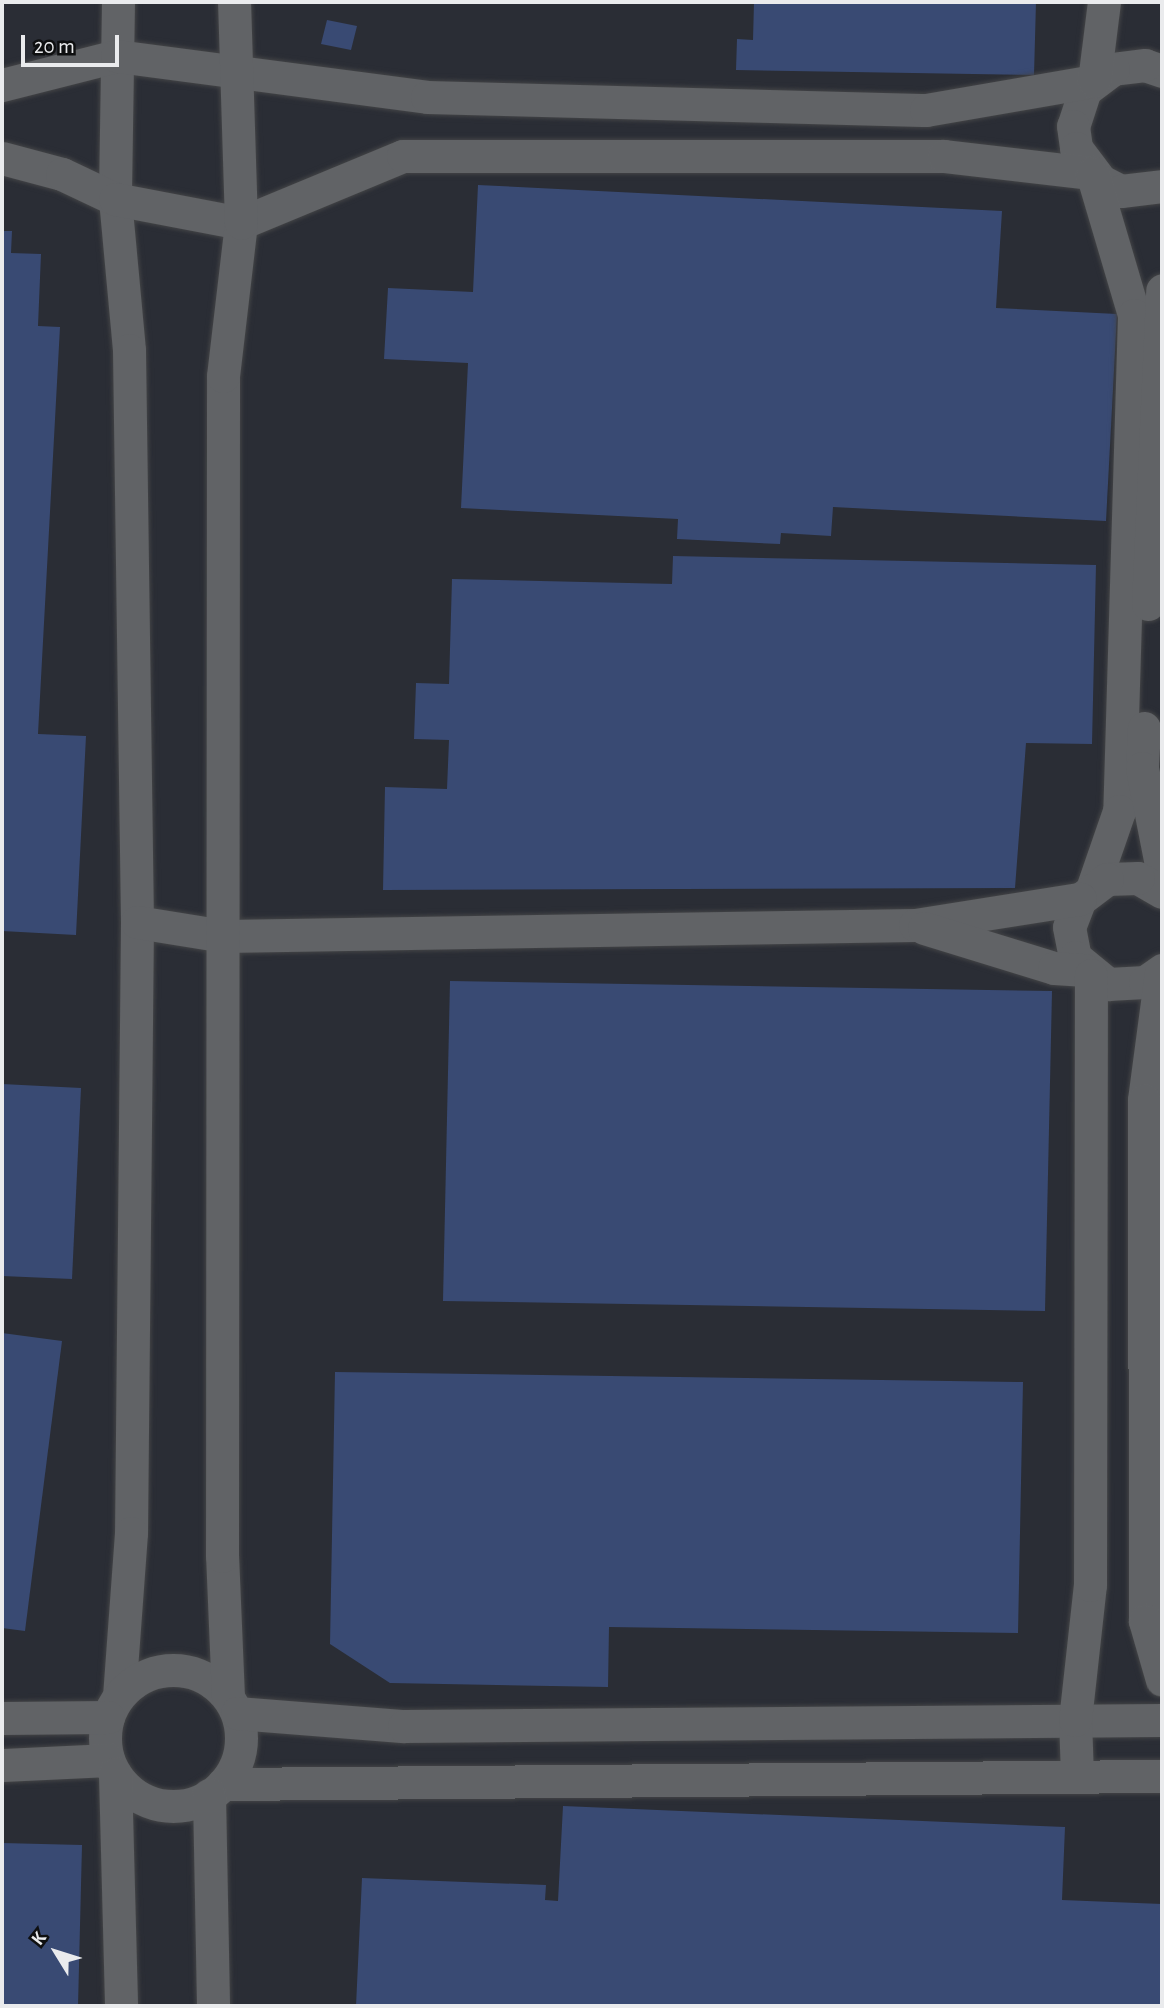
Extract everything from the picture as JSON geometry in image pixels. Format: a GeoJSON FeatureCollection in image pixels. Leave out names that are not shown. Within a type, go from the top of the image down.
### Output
{"type":"FeatureCollection","features":[{"type":"Feature","properties":{"kind":"street"},"geometry":{"type":"LineString","coordinates":[[118,2],[115,199],[129,351],[137,922],[131,1533],[113,1707],[111,1767],[121,2006]]}},
{"type":"Feature","properties":{"kind":"street"},"geometry":{"type":"LineString","coordinates":[[213,2006],[216,1790],[240,1750],[232,1705],[222,1556],[223,376],[241,223],[231,73],[234,2]]}},
{"type":"Feature","properties":{"kind":"street"},"geometry":{"type":"LineString","coordinates":[[1077,1776],[1075,1720],[1090,1586],[1088,973],[1070,943],[1119,811],[1135,315],[1092,173],[1076,148],[1073,126],[1094,81],[1104,2]]}},
{"type":"Feature","properties":{"kind":"street"},"geometry":{"type":"LineString","coordinates":[[2,85],[117,55],[231,73],[427,97],[926,110],[1094,81],[1113,69],[1145,65],[1162,71]]}},
{"type":"Feature","properties":{"kind":"street"},"geometry":{"type":"LineString","coordinates":[[2,158],[62,174],[115,199],[241,223],[403,156],[944,156],[1092,173],[1121,191],[1162,187]]}},
{"type":"Feature","properties":{"kind":"street"},"geometry":{"type":"LineString","coordinates":[[1162,290],[1142,768],[1162,870]]}},
{"type":"Feature","properties":{"kind":"street"},"geometry":{"type":"LineString","coordinates":[[137,922],[224,936],[915,925],[1087,892],[1123,876],[1162,892]]}},
{"type":"Feature","properties":{"kind":"street"},"geometry":{"type":"LineString","coordinates":[[915,925],[1054,968],[1088,973],[1126,986],[1161,971]]}},
{"type":"Feature","properties":{"kind":"street"},"geometry":{"type":"LineString","coordinates":[[1161,971],[1144,1100],[1144,1169],[1145,1621],[1162,1680]]}},
{"type":"Feature","properties":{"kind":"street"},"geometry":{"type":"LineString","coordinates":[[2,1718],[113,1707],[144,1677],[174,1669],[213,1682],[232,1705],[404,1726],[1162,1720]]}},
{"type":"Feature","properties":{"kind":"street"},"geometry":{"type":"LineString","coordinates":[[2,1765],[111,1767],[147,1801],[189,1804],[216,1790],[1162,1776]]}},
{"type":"Feature","properties":{"kind":"shaded area"},"geometry":{"type":"Polygon","coordinates":[[[2,2],[1162,2],[1162,2006],[2,2006],[2,2]]]}},
{"type":"Feature","properties":{"kind":"building"},"geometry":{"type":"Polygon","coordinates":[[[754,2],[1036,2],[1034,75],[736,70],[737,39],[753,40],[754,2]]]}},
{"type":"Feature","properties":{"kind":"building"},"geometry":{"type":"Polygon","coordinates":[[[327,20],[357,26],[351,50],[321,44],[327,20]]]}},
{"type":"Feature","properties":{"kind":"building"},"geometry":{"type":"Polygon","coordinates":[[[478,185],[1002,211],[996,308],[1117,314],[1106,521],[833,507],[831,536],[781,533],[780,544],[677,539],[678,519],[461,508],[468,363],[384,359],[388,288],[473,292],[478,185]]]}},
{"type":"Feature","properties":{"kind":"building"},"geometry":{"type":"Polygon","coordinates":[[[2,231],[12,231],[11,253],[41,254],[38,326],[60,327],[38,734],[86,736],[76,935],[2,931],[2,231]]]}},
{"type":"Feature","properties":{"kind":"building"},"geometry":{"type":"Polygon","coordinates":[[[673,556],[1096,565],[1092,744],[1026,743],[1015,888],[383,890],[385,787],[447,789],[449,740],[414,739],[416,683],[449,684],[452,579],[672,584],[673,556]]]}},
{"type":"Feature","properties":{"kind":"building"},"geometry":{"type":"Polygon","coordinates":[[[450,981],[1052,991],[1045,1311],[443,1301],[450,981]]]}},
{"type":"Feature","properties":{"kind":"building"},"geometry":{"type":"Polygon","coordinates":[[[2,1084],[81,1088],[72,1279],[2,1276],[2,1084]]]}},
{"type":"Feature","properties":{"kind":"building"},"geometry":{"type":"Polygon","coordinates":[[[2,1333],[62,1341],[25,1631],[2,1628],[2,1333]]]}},
{"type":"Feature","properties":{"kind":"building"},"geometry":{"type":"Polygon","coordinates":[[[335,1372],[1023,1382],[1018,1633],[609,1627],[608,1687],[390,1683],[330,1644],[335,1372]]]}},
{"type":"Feature","properties":{"kind":"building"},"geometry":{"type":"Polygon","coordinates":[[[563,1806],[1065,1827],[1062,1900],[1162,1904],[1162,2006],[356,2006],[362,1878],[546,1885],[545,1900],[558,1901],[563,1806]]]}},
{"type":"Feature","properties":{"kind":"building"},"geometry":{"type":"Polygon","coordinates":[[[2,1843],[82,1845],[78,2006],[2,2006],[2,1843]]]}}]}
